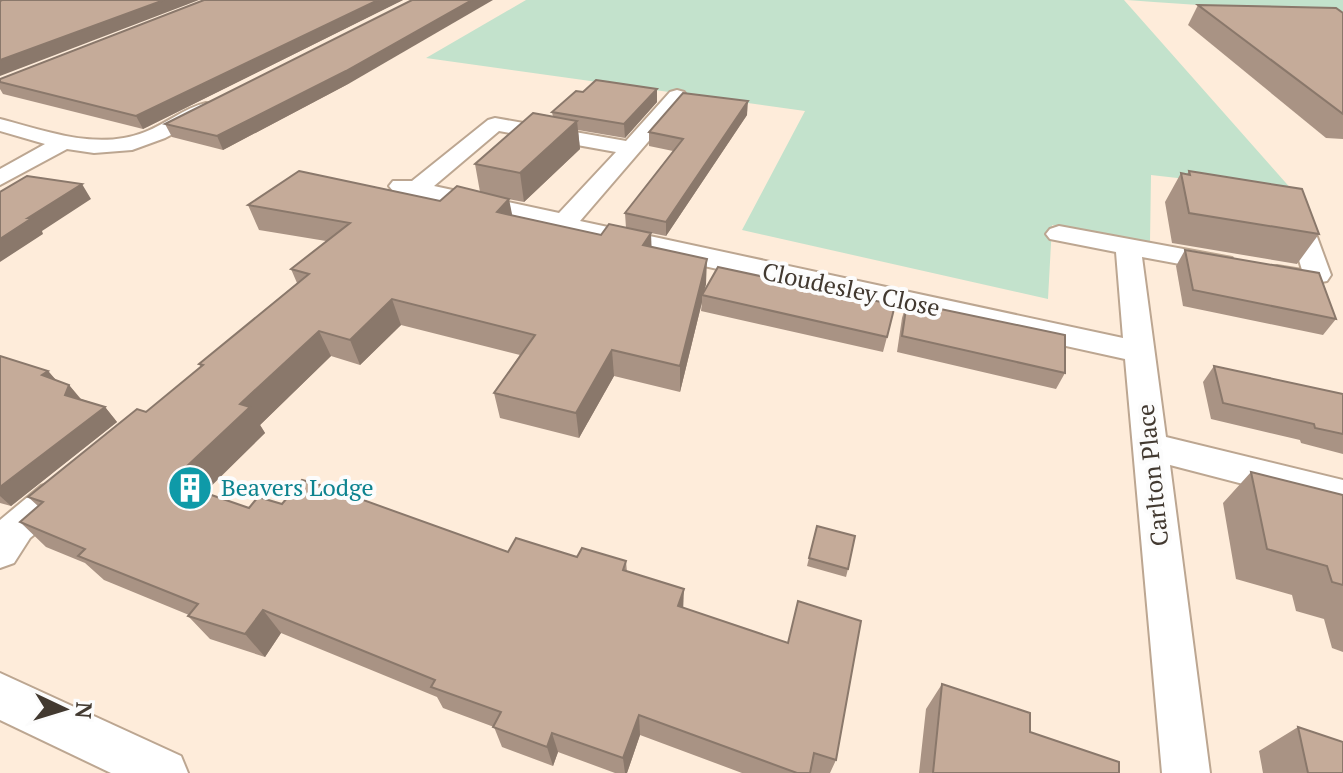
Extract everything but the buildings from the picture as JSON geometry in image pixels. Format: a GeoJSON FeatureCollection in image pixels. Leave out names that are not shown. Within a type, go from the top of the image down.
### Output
{"type":"FeatureCollection","features":[{"type":"Feature","properties":{"kind":"street"},"geometry":{"type":"LineString","coordinates":[[565,222],[677,96]]}},
{"type":"Feature","properties":{"kind":"street"},"geometry":{"type":"LineString","coordinates":[[0,125],[64,142],[100,147],[149,138],[217,104]]}},
{"type":"Feature","properties":{"kind":"street","name":"Cloudesley Close"},"geometry":{"type":"LineString","coordinates":[[631,148],[495,124],[409,188],[565,222],[577,230],[1140,352]]}},
{"type":"Feature","properties":{"kind":"street"},"geometry":{"type":"LineString","coordinates":[[0,178],[64,142]]}},
{"type":"Feature","properties":{"kind":"street"},"geometry":{"type":"LineString","coordinates":[[1059,234],[1312,278],[1317,275],[1317,267],[1301,226]]}},
{"type":"Feature","properties":{"kind":"street","name":"Carlton Place"},"geometry":{"type":"LineString","coordinates":[[1128,247],[1186,773]]}},
{"type":"Feature","properties":{"kind":"street"},"geometry":{"type":"LineString","coordinates":[[1149,446],[1343,495]]}},
{"type":"Feature","properties":{"kind":"street"},"geometry":{"type":"LineString","coordinates":[[0,551],[17,527],[78,477]]}},
{"type":"Feature","properties":{"kind":"street"},"geometry":{"type":"LineString","coordinates":[[0,696],[164,773]]}},
{"type":"Feature","properties":{"kind":"green space"},"geometry":{"type":"Polygon","coordinates":[[[526,0],[1124,0],[1293,191],[1151,175],[1150,242],[1052,225],[1048,299],[742,230],[805,111],[426,58],[526,0]]]}},
{"type":"Feature","properties":{"kind":"green space"},"geometry":{"type":"Polygon","coordinates":[[[1127,0],[1343,0],[1343,15],[1154,2],[1127,0]]]}},
{"type":"Feature","properties":{"kind":"place","name":"Beavers Lodge"},"geometry":{"type":"Point","coordinates":[190,488]}}]}
